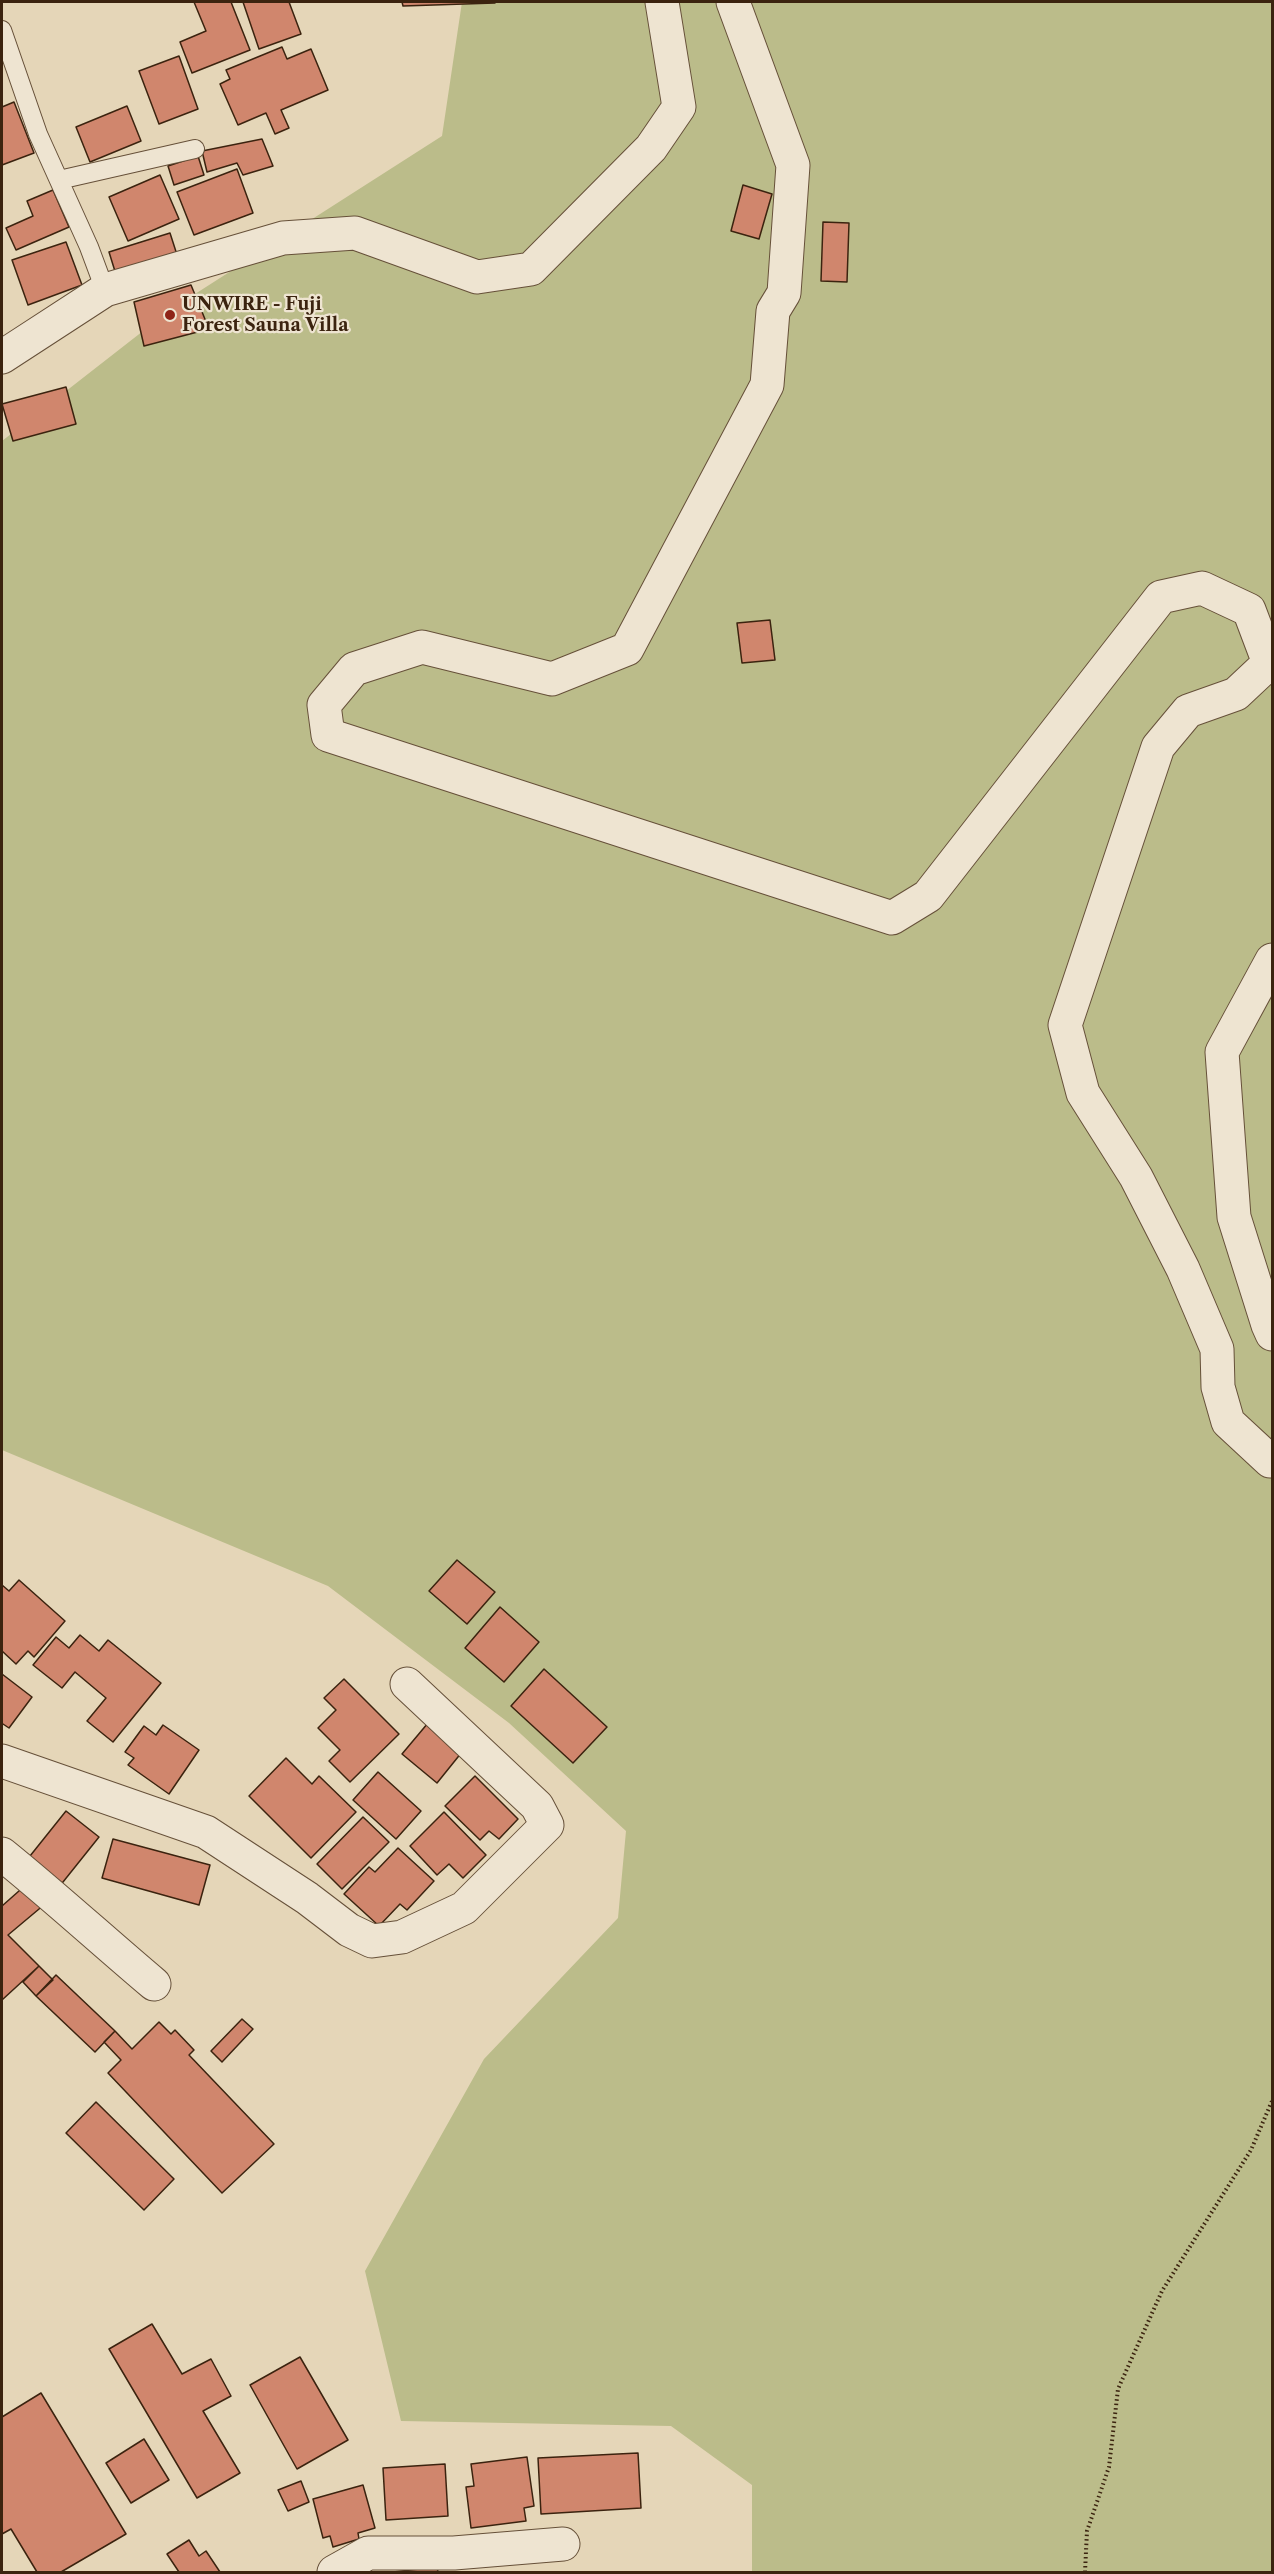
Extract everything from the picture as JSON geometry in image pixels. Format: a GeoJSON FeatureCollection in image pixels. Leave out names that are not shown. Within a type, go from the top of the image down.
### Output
{"type":"FeatureCollection","features":[{"type":"Feature","properties":{"kind":"street"},"geometry":{"type":"LineString","coordinates":[[2,357],[105,290],[283,238],[355,233],[477,277],[531,269],[651,148],[679,107],[662,2]]}},
{"type":"Feature","properties":{"kind":"street"},"geometry":{"type":"LineString","coordinates":[[733,2],[793,165],[783,293],[773,311],[767,385],[627,650],[552,679],[422,647],[354,669],[324,705],[328,735],[892,918],[928,896],[1161,597],[1202,588],[1250,610],[1269,663],[1236,694],[1188,711],[1158,747],[1065,1025],[1083,1093],[1136,1177],[1183,1269],[1217,1349],[1218,1387],[1228,1422],[1270,1461],[1272,1458]]}},
{"type":"Feature","properties":{"kind":"street"},"geometry":{"type":"LineString","coordinates":[[1272,960],[1222,1052],[1234,1217],[1272,1334]]}},
{"type":"Feature","properties":{"kind":"street"},"geometry":{"type":"LineString","coordinates":[[2,1761],[206,1832],[308,1898],[349,1930],[372,1941],[402,1937],[464,1908],[547,1825],[537,1806],[407,1684]]}},
{"type":"Feature","properties":{"kind":"street"},"geometry":{"type":"LineString","coordinates":[[2,1854],[154,1984]]}},
{"type":"Feature","properties":{"kind":"street"},"geometry":{"type":"LineString","coordinates":[[334,2572],[368,2553],[456,2563],[563,2544]]}},
{"type":"Feature","properties":{"kind":"lane"},"geometry":{"type":"LineString","coordinates":[[2,30],[38,134],[105,290]]}},
{"type":"Feature","properties":{"kind":"lane"},"geometry":{"type":"LineString","coordinates":[[59,180],[195,149]]}},
{"type":"Feature","properties":{"kind":"path"},"geometry":{"type":"LineString","coordinates":[[1085,2572],[1087,2531],[1109,2467],[1118,2389],[1162,2291],[1251,2150],[1272,2101]]}},
{"type":"Feature","properties":{"kind":"green space"},"geometry":{"type":"Polygon","coordinates":[[[462,2],[1272,2],[1272,2572],[752,2572],[752,2485],[671,2426],[401,2421],[365,2271],[484,2059],[618,1918],[626,1831],[509,1723],[328,1586],[2,1450],[2,441],[170,310],[442,136],[462,2]]]}},
{"type":"Feature","properties":{"kind":"building"},"geometry":{"type":"Polygon","coordinates":[[[194,2],[231,2],[250,50],[192,73],[180,42],[206,31],[194,2]]]}},
{"type":"Feature","properties":{"kind":"building"},"geometry":{"type":"Polygon","coordinates":[[[243,2],[289,2],[301,34],[259,49],[243,2]]]}},
{"type":"Feature","properties":{"kind":"building"},"geometry":{"type":"Polygon","coordinates":[[[402,2],[495,2],[495,3],[403,6],[402,2]]]}},
{"type":"Feature","properties":{"kind":"building"},"geometry":{"type":"Polygon","coordinates":[[[282,47],[287,59],[311,49],[328,90],[281,110],[289,128],[275,134],[266,113],[238,125],[220,84],[230,79],[226,70],[282,47]]]}},
{"type":"Feature","properties":{"kind":"building"},"geometry":{"type":"Polygon","coordinates":[[[179,56],[198,109],[159,124],[139,71],[179,56]]]}},
{"type":"Feature","properties":{"kind":"building"},"geometry":{"type":"Polygon","coordinates":[[[14,102],[34,153],[2,165],[2,107],[14,102]]]}},
{"type":"Feature","properties":{"kind":"building"},"geometry":{"type":"Polygon","coordinates":[[[127,106],[141,141],[90,162],[76,127],[127,106]]]}},
{"type":"Feature","properties":{"kind":"building"},"geometry":{"type":"Polygon","coordinates":[[[262,139],[273,166],[243,175],[237,163],[207,172],[202,151],[262,139]]]}},
{"type":"Feature","properties":{"kind":"building"},"geometry":{"type":"Polygon","coordinates":[[[198,156],[204,175],[174,185],[168,166],[198,156]]]}},
{"type":"Feature","properties":{"kind":"building"},"geometry":{"type":"Polygon","coordinates":[[[237,169],[253,213],[194,235],[177,192],[237,169]]]}},
{"type":"Feature","properties":{"kind":"building"},"geometry":{"type":"Polygon","coordinates":[[[160,175],[179,219],[128,241],[109,197],[160,175]]]}},
{"type":"Feature","properties":{"kind":"building"},"geometry":{"type":"Polygon","coordinates":[[[743,185],[772,194],[759,239],[731,231],[743,185]]]}},
{"type":"Feature","properties":{"kind":"building"},"geometry":{"type":"Polygon","coordinates":[[[53,190],[69,227],[16,250],[6,228],[33,216],[27,201],[53,190]]]}},
{"type":"Feature","properties":{"kind":"building"},"geometry":{"type":"Polygon","coordinates":[[[823,222],[849,223],[847,282],[821,281],[823,222]]]}},
{"type":"Feature","properties":{"kind":"building"},"geometry":{"type":"Polygon","coordinates":[[[170,233],[179,261],[118,281],[109,252],[170,233]]]}},
{"type":"Feature","properties":{"kind":"building"},"geometry":{"type":"Polygon","coordinates":[[[66,242],[82,285],[28,305],[12,260],[66,242]]]}},
{"type":"Feature","properties":{"kind":"building","name":"UNWIRE - Fuji Forest Sauna Villa"},"geometry":{"type":"Polygon","coordinates":[[[191,285],[209,329],[144,346],[134,302],[191,285]]]}},
{"type":"Feature","properties":{"kind":"building"},"geometry":{"type":"Polygon","coordinates":[[[66,387],[76,424],[13,441],[2,404],[66,387]]]}},
{"type":"Feature","properties":{"kind":"building"},"geometry":{"type":"Polygon","coordinates":[[[770,620],[775,660],[742,663],[737,623],[770,620]]]}},
{"type":"Feature","properties":{"kind":"building"},"geometry":{"type":"Polygon","coordinates":[[[457,1560],[495,1592],[467,1624],[429,1591],[457,1560]]]}},
{"type":"Feature","properties":{"kind":"building"},"geometry":{"type":"Polygon","coordinates":[[[19,1580],[65,1621],[34,1657],[28,1651],[16,1664],[2,1651],[2,1585],[9,1591],[19,1580]]]}},
{"type":"Feature","properties":{"kind":"building"},"geometry":{"type":"Polygon","coordinates":[[[500,1607],[539,1642],[504,1682],[465,1648],[500,1607]]]}},
{"type":"Feature","properties":{"kind":"building"},"geometry":{"type":"Polygon","coordinates":[[[80,1635],[99,1651],[108,1640],[161,1683],[113,1742],[87,1721],[106,1698],[75,1672],[62,1688],[33,1665],[56,1637],[69,1648],[80,1635]]]}},
{"type":"Feature","properties":{"kind":"building"},"geometry":{"type":"Polygon","coordinates":[[[544,1669],[607,1727],[573,1763],[511,1706],[544,1669]]]}},
{"type":"Feature","properties":{"kind":"building"},"geometry":{"type":"Polygon","coordinates":[[[2,1674],[32,1697],[9,1728],[2,1725],[2,1674]]]}},
{"type":"Feature","properties":{"kind":"building"},"geometry":{"type":"Polygon","coordinates":[[[344,1679],[399,1734],[350,1782],[329,1761],[340,1750],[318,1728],[336,1710],[324,1698],[344,1679]]]}},
{"type":"Feature","properties":{"kind":"building"},"geometry":{"type":"Polygon","coordinates":[[[428,1723],[462,1752],[437,1783],[402,1754],[428,1723]]]}},
{"type":"Feature","properties":{"kind":"building"},"geometry":{"type":"Polygon","coordinates":[[[163,1725],[199,1750],[169,1794],[128,1765],[134,1758],[125,1752],[144,1726],[156,1735],[163,1725]]]}},
{"type":"Feature","properties":{"kind":"building"},"geometry":{"type":"Polygon","coordinates":[[[286,1758],[312,1784],[319,1776],[356,1812],[311,1858],[249,1796],[286,1758]]]}},
{"type":"Feature","properties":{"kind":"building"},"geometry":{"type":"Polygon","coordinates":[[[378,1772],[421,1811],[396,1839],[353,1800],[378,1772]]]}},
{"type":"Feature","properties":{"kind":"building"},"geometry":{"type":"Polygon","coordinates":[[[475,1776],[518,1819],[499,1839],[489,1831],[480,1840],[445,1806],[475,1776]]]}},
{"type":"Feature","properties":{"kind":"building"},"geometry":{"type":"Polygon","coordinates":[[[66,1811],[99,1837],[59,1887],[26,1861],[66,1811]]]}},
{"type":"Feature","properties":{"kind":"building"},"geometry":{"type":"Polygon","coordinates":[[[444,1812],[486,1855],[463,1878],[449,1864],[437,1875],[410,1846],[444,1812]]]}},
{"type":"Feature","properties":{"kind":"building"},"geometry":{"type":"Polygon","coordinates":[[[363,1817],[389,1842],[342,1889],[317,1864],[363,1817]]]}},
{"type":"Feature","properties":{"kind":"building"},"geometry":{"type":"Polygon","coordinates":[[[113,1839],[210,1865],[199,1905],[102,1878],[113,1839]]]}},
{"type":"Feature","properties":{"kind":"building"},"geometry":{"type":"Polygon","coordinates":[[[398,1848],[434,1881],[407,1910],[400,1904],[379,1926],[344,1894],[369,1867],[375,1872],[398,1848]]]}},
{"type":"Feature","properties":{"kind":"building"},"geometry":{"type":"Polygon","coordinates":[[[28,1883],[45,1904],[8,1935],[39,1966],[2,2000],[2,1906],[28,1883]]]}},
{"type":"Feature","properties":{"kind":"building"},"geometry":{"type":"Polygon","coordinates":[[[39,1966],[53,1980],[36,1996],[23,1982],[39,1966]]]}},
{"type":"Feature","properties":{"kind":"building"},"geometry":{"type":"Polygon","coordinates":[[[56,1975],[115,2031],[95,2052],[36,1996],[56,1975]]]}},
{"type":"Feature","properties":{"kind":"building"},"geometry":{"type":"Polygon","coordinates":[[[242,2019],[253,2029],[222,2062],[211,2051],[242,2019]]]}},
{"type":"Feature","properties":{"kind":"building"},"geometry":{"type":"Polygon","coordinates":[[[159,2022],[171,2034],[175,2030],[194,2050],[189,2055],[274,2144],[222,2193],[108,2073],[121,2060],[104,2042],[115,2031],[132,2049],[159,2022]]]}},
{"type":"Feature","properties":{"kind":"building"},"geometry":{"type":"Polygon","coordinates":[[[96,2102],[174,2179],[144,2210],[66,2133],[96,2102]]]}},
{"type":"Feature","properties":{"kind":"building"},"geometry":{"type":"Polygon","coordinates":[[[152,2324],[182,2374],[211,2359],[231,2396],[203,2411],[240,2473],[197,2498],[109,2349],[152,2324]]]}},
{"type":"Feature","properties":{"kind":"building"},"geometry":{"type":"Polygon","coordinates":[[[300,2357],[348,2440],[297,2469],[250,2385],[300,2357]]]}},
{"type":"Feature","properties":{"kind":"building"},"geometry":{"type":"Polygon","coordinates":[[[41,2393],[126,2534],[61,2572],[37,2572],[11,2529],[2,2534],[2,2417],[41,2393]]]}},
{"type":"Feature","properties":{"kind":"building"},"geometry":{"type":"Polygon","coordinates":[[[144,2439],[169,2480],[131,2503],[106,2463],[144,2439]]]}},
{"type":"Feature","properties":{"kind":"building"},"geometry":{"type":"Polygon","coordinates":[[[638,2453],[641,2508],[541,2514],[538,2458],[638,2453]]]}},
{"type":"Feature","properties":{"kind":"building"},"geometry":{"type":"Polygon","coordinates":[[[527,2457],[534,2506],[524,2508],[526,2521],[471,2528],[466,2487],[474,2486],[471,2464],[527,2457]]]}},
{"type":"Feature","properties":{"kind":"building"},"geometry":{"type":"Polygon","coordinates":[[[445,2464],[448,2516],[386,2520],[383,2468],[445,2464]]]}},
{"type":"Feature","properties":{"kind":"building"},"geometry":{"type":"Polygon","coordinates":[[[301,2481],[309,2502],[288,2511],[278,2490],[301,2481]]]}},
{"type":"Feature","properties":{"kind":"building"},"geometry":{"type":"Polygon","coordinates":[[[363,2485],[375,2528],[358,2533],[359,2539],[333,2547],[330,2536],[323,2538],[313,2499],[363,2485]]]}},
{"type":"Feature","properties":{"kind":"building"},"geometry":{"type":"Polygon","coordinates":[[[189,2540],[199,2556],[206,2551],[220,2572],[179,2572],[167,2554],[189,2540]]]}},
{"type":"Feature","properties":{"kind":"building"},"geometry":{"type":"Polygon","coordinates":[[[437,2567],[438,2572],[393,2572],[437,2567]]]}},
{"type":"Feature","properties":{"kind":"place","name":"UNWIRE - Fuji Forest Sauna Villa"},"geometry":{"type":"Point","coordinates":[170,315]}}]}
